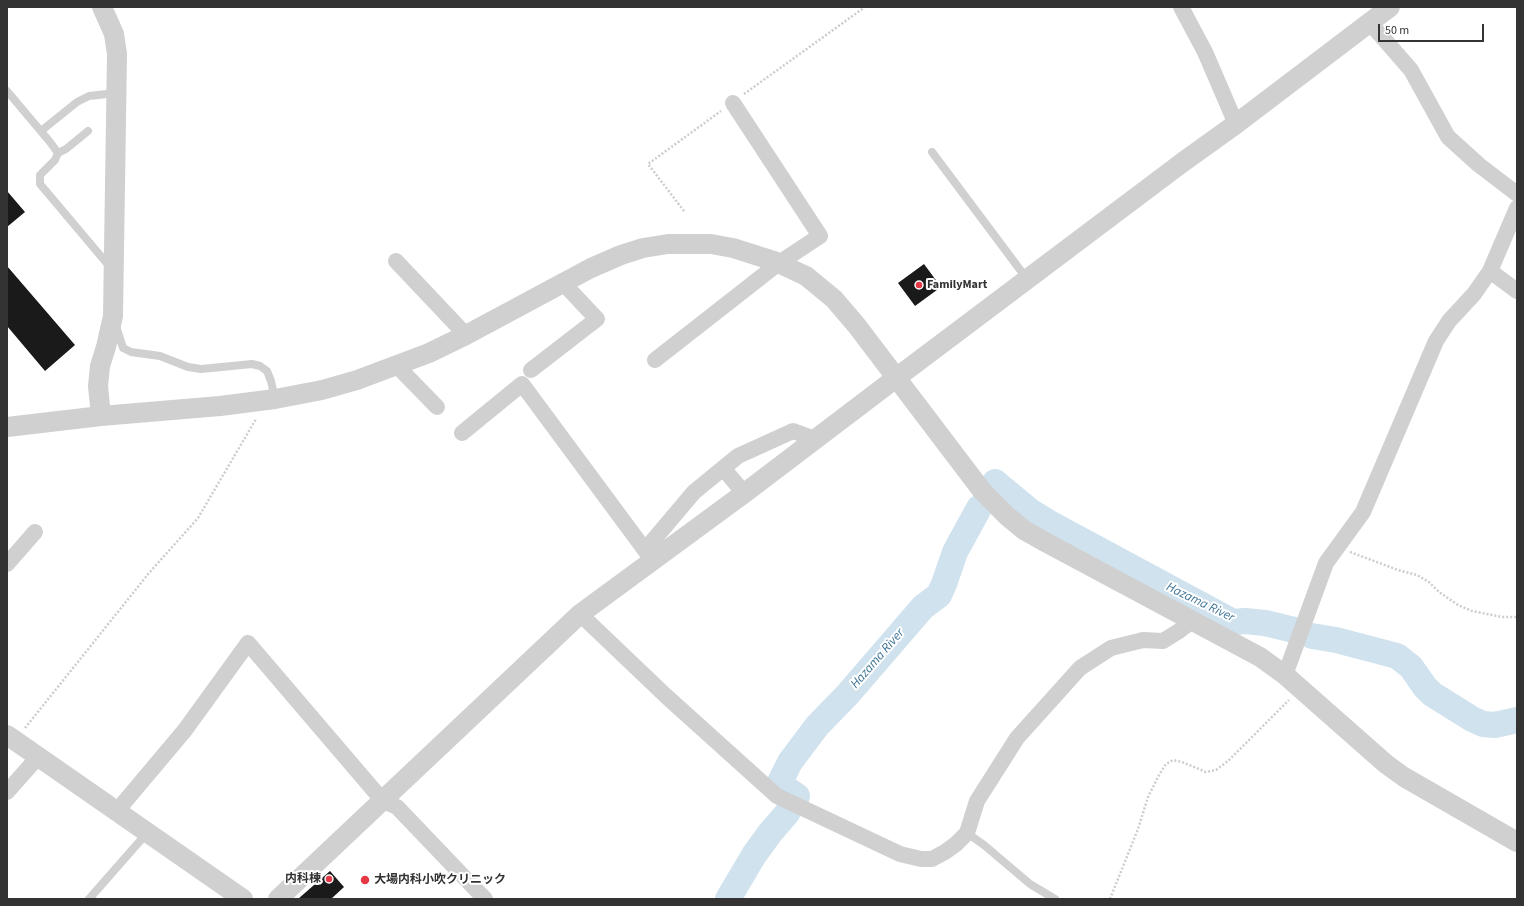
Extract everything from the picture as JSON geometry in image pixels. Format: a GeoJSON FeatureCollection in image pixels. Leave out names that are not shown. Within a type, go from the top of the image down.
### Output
{"type":"FeatureCollection","features":[{"type":"Feature","properties":{"kind":"street"},"geometry":{"type":"LineString","coordinates":[[100,416],[98,386],[100,366],[113,316],[117,54],[114,34],[102,7]]}},
{"type":"Feature","properties":{"kind":"street"},"geometry":{"type":"LineString","coordinates":[[1181,7],[1205,52],[1236,124]]}},
{"type":"Feature","properties":{"kind":"street"},"geometry":{"type":"LineString","coordinates":[[278,899],[580,614],[649,556],[744,493],[1390,7]]}},
{"type":"Feature","properties":{"kind":"street"},"geometry":{"type":"LineString","coordinates":[[1370,23],[1411,70],[1448,137],[1479,165],[1514,185]]}},
{"type":"Feature","properties":{"kind":"street"},"geometry":{"type":"LineString","coordinates":[[655,360],[780,263],[820,236],[733,102]]}},
{"type":"Feature","properties":{"kind":"street"},"geometry":{"type":"LineString","coordinates":[[1285,675],[1326,563],[1363,512],[1436,341],[1449,321],[1474,294],[1490,271],[1517,208]]}},
{"type":"Feature","properties":{"kind":"street"},"geometry":{"type":"LineString","coordinates":[[7,427],[100,416],[220,406],[322,390],[357,380],[429,353],[563,283],[621,255],[643,248],[668,244],[692,243],[719,245],[754,254],[780,263],[806,276],[834,299],[857,326],[983,492],[1007,516],[1024,530],[1260,657],[1285,675],[1386,764],[1404,777],[1517,842]]}},
{"type":"Feature","properties":{"kind":"street"},"geometry":{"type":"LineString","coordinates":[[396,261],[466,335]]}},
{"type":"Feature","properties":{"kind":"street"},"geometry":{"type":"LineString","coordinates":[[1490,271],[1517,291]]}},
{"type":"Feature","properties":{"kind":"street"},"geometry":{"type":"LineString","coordinates":[[531,370],[597,319],[563,283]]}},
{"type":"Feature","properties":{"kind":"street"},"geometry":{"type":"LineString","coordinates":[[397,366],[437,407]]}},
{"type":"Feature","properties":{"kind":"street"},"geometry":{"type":"LineString","coordinates":[[462,433],[522,384],[649,556]]}},
{"type":"Feature","properties":{"kind":"street"},"geometry":{"type":"LineString","coordinates":[[649,556],[694,492],[738,456],[793,431],[815,439]]}},
{"type":"Feature","properties":{"kind":"street"},"geometry":{"type":"LineString","coordinates":[[723,468],[744,493]]}},
{"type":"Feature","properties":{"kind":"street"},"geometry":{"type":"LineString","coordinates":[[7,564],[36,532]]}},
{"type":"Feature","properties":{"kind":"street"},"geometry":{"type":"LineString","coordinates":[[580,614],[661,691],[777,796],[900,854],[921,859],[932,859],[945,852],[967,833],[977,801],[1017,738],[1080,668],[1110,648],[1143,640],[1163,641],[1193,620]]}},
{"type":"Feature","properties":{"kind":"street"},"geometry":{"type":"LineString","coordinates":[[116,812],[185,730],[248,643],[383,801],[397,807],[485,899]]}},
{"type":"Feature","properties":{"kind":"street"},"geometry":{"type":"LineString","coordinates":[[11,738],[243,899]]}},
{"type":"Feature","properties":{"kind":"street"},"geometry":{"type":"LineString","coordinates":[[7,792],[38,757]]}},
{"type":"Feature","properties":{"kind":"lane"},"geometry":{"type":"LineString","coordinates":[[7,91],[58,153]]}},
{"type":"Feature","properties":{"kind":"lane"},"geometry":{"type":"LineString","coordinates":[[41,131],[77,102],[89,96],[116,93]]}},
{"type":"Feature","properties":{"kind":"lane"},"geometry":{"type":"LineString","coordinates":[[88,132],[66,149],[58,153],[55,160],[40,175],[40,184],[113,271]]}},
{"type":"Feature","properties":{"kind":"lane"},"geometry":{"type":"LineString","coordinates":[[932,152],[1027,279]]}},
{"type":"Feature","properties":{"kind":"lane"},"geometry":{"type":"LineString","coordinates":[[113,316],[123,348],[131,352],[160,356],[188,367],[201,369],[252,364],[260,366],[267,371],[271,381],[271,399]]}},
{"type":"Feature","properties":{"kind":"lane"},"geometry":{"type":"LineString","coordinates":[[89,899],[147,833]]}},
{"type":"Feature","properties":{"kind":"lane"},"geometry":{"type":"LineString","coordinates":[[967,833],[984,845],[1030,884],[1055,899]]}},
{"type":"Feature","properties":{"kind":"path"},"geometry":{"type":"LineString","coordinates":[[11,738],[149,573],[198,518],[271,399]]}},
{"type":"Feature","properties":{"kind":"path"},"geometry":{"type":"LineString","coordinates":[[1337,547],[1398,570],[1416,575],[1429,582],[1439,592],[1458,605],[1472,611],[1502,617],[1517,617]]}},
{"type":"Feature","properties":{"kind":"path"},"geometry":{"type":"LineString","coordinates":[[1110,899],[1138,829],[1148,797],[1159,774],[1166,764],[1173,760],[1206,772],[1216,770],[1228,762],[1300,689]]}},
{"type":"Feature","properties":{"kind":"building"},"geometry":{"type":"Polygon","coordinates":[[[7,191],[25,212],[7,227],[7,191]]]}},
{"type":"Feature","properties":{"kind":"building","name":"FamilyMart"},"geometry":{"type":"Polygon","coordinates":[[[924,264],[941,287],[915,306],[898,283],[924,264]]]}},
{"type":"Feature","properties":{"kind":"building"},"geometry":{"type":"Polygon","coordinates":[[[7,266],[75,345],[45,371],[7,326],[7,266]]]}},
{"type":"Feature","properties":{"kind":"building","name":"内科棟"},"geometry":{"type":"Polygon","coordinates":[[[330,871],[344,887],[331,899],[298,899],[330,871]]]}},
{"type":"Feature","properties":{"kind":"waterway","name":"Hazama River"},"geometry":{"type":"LineString","coordinates":[[992,488],[995,482],[1030,511],[1053,525],[1233,622],[1245,621],[1265,623],[1294,630]]}},
{"type":"Feature","properties":{"kind":"waterway","name":"Hazama River"},"geometry":{"type":"LineString","coordinates":[[796,798],[797,796],[779,784],[790,762],[817,726],[848,694],[923,607],[939,595],[955,552],[979,508]]}},
{"type":"Feature","properties":{"kind":"waterway","name":"Hazama River"},"geometry":{"type":"LineString","coordinates":[[1312,636],[1336,640],[1397,656],[1411,667],[1425,687],[1432,694],[1472,719],[1483,724],[1495,725],[1517,720]]}},
{"type":"Feature","properties":{"kind":"waterway","name":"Hazama River"},"geometry":{"type":"LineString","coordinates":[[728,899],[754,855],[788,812]]}},
{"type":"Feature","properties":{"kind":"place","name":"FamilyMart"},"geometry":{"type":"Point","coordinates":[919,285]}},
{"type":"Feature","properties":{"kind":"place","name":"内科棟"},"geometry":{"type":"Point","coordinates":[329,879]}},
{"type":"Feature","properties":{"kind":"place","name":"大場内科小吹クリニック"},"geometry":{"type":"Point","coordinates":[365,880]}}]}
